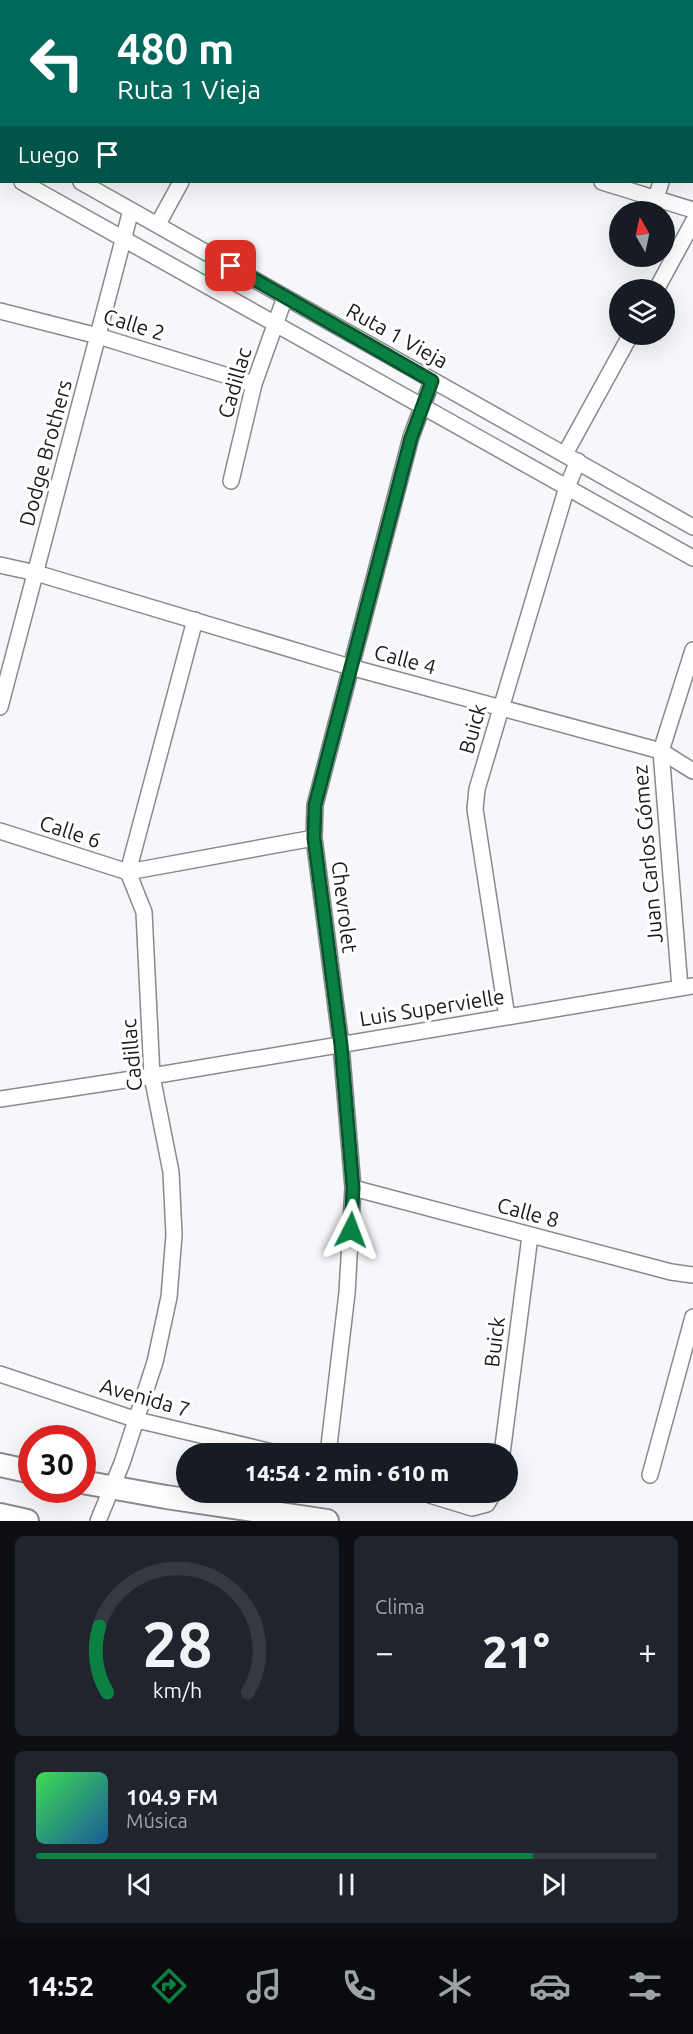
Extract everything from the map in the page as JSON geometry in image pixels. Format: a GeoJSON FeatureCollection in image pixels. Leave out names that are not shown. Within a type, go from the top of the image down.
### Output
{"type":"FeatureCollection","features":[{"type":"Feature","properties":{"kind":"highway"},"geometry":{"type":"LineString","coordinates":[[0,1465],[18,1469]]}},
{"type":"Feature","properties":{"kind":"highway"},"geometry":{"type":"LineString","coordinates":[[96,1485],[327,1521]]}},
{"type":"Feature","properties":{"kind":"highway"},"geometry":{"type":"LineString","coordinates":[[0,1515],[27,1521]]}},
{"type":"Feature","properties":{"kind":"street"},"geometry":{"type":"LineString","coordinates":[[24,183],[693,558]]}},
{"type":"Feature","properties":{"kind":"street","name":"Ruta 1 Vieja"},"geometry":{"type":"LineString","coordinates":[[83,183],[693,527]]}},
{"type":"Feature","properties":{"kind":"street"},"geometry":{"type":"LineString","coordinates":[[158,224],[180,183]]}},
{"type":"Feature","properties":{"kind":"street"},"geometry":{"type":"LineString","coordinates":[[605,183],[693,210]]}},
{"type":"Feature","properties":{"kind":"street"},"geometry":{"type":"LineString","coordinates":[[656,198],[661,183]]}},
{"type":"Feature","properties":{"kind":"street","name":"Dodge Brothers"},"geometry":{"type":"LineString","coordinates":[[0,707],[132,210]]}},
{"type":"Feature","properties":{"kind":"street"},"geometry":{"type":"LineString","coordinates":[[662,279],[693,222]]}},
{"type":"Feature","properties":{"kind":"street","name":"Cadillac"},"geometry":{"type":"LineString","coordinates":[[231,481],[254,384],[285,297]]}},
{"type":"Feature","properties":{"kind":"street","name":"Calle 2"},"geometry":{"type":"LineString","coordinates":[[0,311],[98,336],[254,384]]}},
{"type":"Feature","properties":{"kind":"street","name":"Buick"},"geometry":{"type":"LineString","coordinates":[[507,1017],[475,809],[477,789],[567,487],[572,457],[626,345]]}},
{"type":"Feature","properties":{"kind":"street","name":"Chevrolet"},"geometry":{"type":"LineString","coordinates":[[329,1443],[347,1293],[353,1188],[341,1045],[314,838],[315,805],[411,438],[432,381]]}},
{"type":"Feature","properties":{"kind":"street","name":"Calle 4"},"geometry":{"type":"LineString","coordinates":[[0,565],[36,573],[350,667],[661,751],[693,771]]}},
{"type":"Feature","properties":{"kind":"street"},"geometry":{"type":"LineString","coordinates":[[195,621],[128,872],[314,838]]}},
{"type":"Feature","properties":{"kind":"street","name":"Juan Carlos Gómez"},"geometry":{"type":"LineString","coordinates":[[687,987],[661,751],[693,650]]}},
{"type":"Feature","properties":{"kind":"street","name":"Calle 6"},"geometry":{"type":"LineString","coordinates":[[0,831],[128,872]]}},
{"type":"Feature","properties":{"kind":"street","name":"Cadillac"},"geometry":{"type":"LineString","coordinates":[[98,1521],[137,1420],[155,1362],[169,1297],[174,1235],[171,1173],[152,1076],[144,912],[128,872]]}},
{"type":"Feature","properties":{"kind":"street","name":"Luis Supervielle"},"geometry":{"type":"LineString","coordinates":[[0,1099],[687,987]]}},
{"type":"Feature","properties":{"kind":"street","name":"Calle 8"},"geometry":{"type":"LineString","coordinates":[[353,1188],[530,1236],[671,1272],[693,1275]]}},
{"type":"Feature","properties":{"kind":"street","name":"Buick"},"geometry":{"type":"LineString","coordinates":[[503,1443],[530,1236]]}},
{"type":"Feature","properties":{"kind":"street"},"geometry":{"type":"LineString","coordinates":[[650,1475],[693,1317]]}},
{"type":"Feature","properties":{"kind":"street","name":"Avenida 7"},"geometry":{"type":"LineString","coordinates":[[0,1374],[137,1420],[234,1443]]}},
{"type":"Feature","properties":{"kind":"street"},"geometry":{"type":"LineString","coordinates":[[456,1503],[472,1508],[482,1503]]}},
{"type":"Feature","properties":{"kind":"route"},"geometry":{"type":"LineString","coordinates":[[231,266],[432,381],[411,438],[315,805],[314,838],[341,1045],[353,1188],[351,1230]]}}]}
